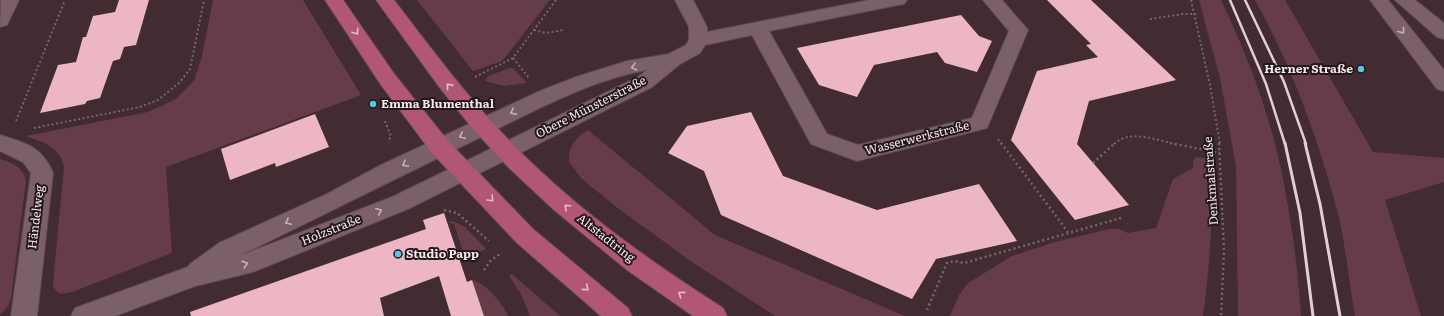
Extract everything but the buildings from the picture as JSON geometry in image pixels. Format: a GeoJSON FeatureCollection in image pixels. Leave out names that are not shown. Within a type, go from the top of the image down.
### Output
{"type":"FeatureCollection","features":[{"type":"Feature","properties":{"kind":"main road"},"geometry":{"type":"LineString","coordinates":[[334,0],[388,80],[440,147],[524,236],[619,316]]}},
{"type":"Feature","properties":{"kind":"main road","name":"Altstadtring"},"geometry":{"type":"LineString","coordinates":[[384,0],[449,86],[516,161],[593,230],[688,300],[714,316]]}},
{"type":"Feature","properties":{"kind":"street"},"geometry":{"type":"LineString","coordinates":[[0,21],[10,0]]}},
{"type":"Feature","properties":{"kind":"street"},"geometry":{"type":"LineString","coordinates":[[684,0],[698,27],[698,40],[786,21],[898,0]]}},
{"type":"Feature","properties":{"kind":"street","name":"Wasserwerkstraße"},"geometry":{"type":"LineString","coordinates":[[758,28],[819,139],[857,153],[980,123],[1019,30],[992,0]]}},
{"type":"Feature","properties":{"kind":"street"},"geometry":{"type":"LineString","coordinates":[[1378,0],[1444,84]]}},
{"type":"Feature","properties":{"kind":"street"},"geometry":{"type":"LineString","coordinates":[[1404,0],[1444,33]]}},
{"type":"Feature","properties":{"kind":"street","name":"Obere Münsterstraße"},"geometry":{"type":"LineString","coordinates":[[506,150],[645,82],[673,60],[693,49],[698,40]]}},
{"type":"Feature","properties":{"kind":"street","name":"Obere Münsterstraße"},"geometry":{"type":"LineString","coordinates":[[485,126],[547,96],[583,82],[634,66],[673,60]]}},
{"type":"Feature","properties":{"kind":"street"},"geometry":{"type":"LineString","coordinates":[[440,147],[485,126]]}},
{"type":"Feature","properties":{"kind":"street","name":"Händelweg"},"geometry":{"type":"LineString","coordinates":[[0,142],[28,154],[38,162],[42,173],[24,316]]}},
{"type":"Feature","properties":{"kind":"street","name":"Holzstraße"},"geometry":{"type":"LineString","coordinates":[[193,276],[228,250],[335,200],[389,171],[440,147]]}},
{"type":"Feature","properties":{"kind":"street"},"geometry":{"type":"LineString","coordinates":[[464,171],[506,150]]}},
{"type":"Feature","properties":{"kind":"street","name":"Holzstraße"},"geometry":{"type":"LineString","coordinates":[[84,316],[193,276],[244,265],[409,199],[464,171]]}},
{"type":"Feature","properties":{"kind":"path"},"geometry":{"type":"LineString","coordinates":[[16,125],[16,119],[65,0]]}},
{"type":"Feature","properties":{"kind":"path"},"geometry":{"type":"LineString","coordinates":[[32,128],[140,107],[158,100],[179,83],[190,69],[204,0]]}},
{"type":"Feature","properties":{"kind":"path"},"geometry":{"type":"LineString","coordinates":[[449,86],[474,77],[513,58],[556,0]]}},
{"type":"Feature","properties":{"kind":"path","name":"Denkmalstraße"},"geometry":{"type":"LineString","coordinates":[[1191,0],[1196,14],[1210,85],[1220,153],[1224,251],[1221,316]]}},
{"type":"Feature","properties":{"kind":"path"},"geometry":{"type":"LineString","coordinates":[[1150,19],[1183,14],[1196,14]]}},
{"type":"Feature","properties":{"kind":"path"},"geometry":{"type":"LineString","coordinates":[[534,30],[546,33],[563,30]]}},
{"type":"Feature","properties":{"kind":"path"},"geometry":{"type":"LineString","coordinates":[[382,117],[391,136],[381,158],[389,171]]}},
{"type":"Feature","properties":{"kind":"path"},"geometry":{"type":"LineString","coordinates":[[980,123],[992,130],[1068,233]]}},
{"type":"Feature","properties":{"kind":"path"},"geometry":{"type":"LineString","coordinates":[[1093,163],[1119,139],[1133,135],[1220,153]]}},
{"type":"Feature","properties":{"kind":"path"},"geometry":{"type":"LineString","coordinates":[[409,199],[417,210],[438,209],[457,213],[492,244]]}},
{"type":"Feature","properties":{"kind":"path"},"geometry":{"type":"LineString","coordinates":[[927,310],[947,263],[954,261],[964,263],[1121,218]]}},
{"type":"Feature","properties":{"kind":"path"},"geometry":{"type":"LineString","coordinates":[[498,248],[508,257]]}},
{"type":"Feature","properties":{"kind":"path"},"geometry":{"type":"LineString","coordinates":[[484,270],[491,260],[503,252]]}},
{"type":"Feature","properties":{"kind":"shaded area"},"geometry":{"type":"Polygon","coordinates":[[[213,0],[303,0],[361,95],[166,167],[172,253],[75,291],[64,294],[59,293],[54,288],[53,284],[64,166],[62,159],[54,149],[44,143],[26,136],[148,112],[176,99],[194,81],[202,56],[213,0]]]}},
{"type":"Feature","properties":{"kind":"shaded area"},"geometry":{"type":"Polygon","coordinates":[[[417,0],[550,0],[502,61],[473,71],[417,0]]]}},
{"type":"Feature","properties":{"kind":"shaded area"},"geometry":{"type":"Polygon","coordinates":[[[1199,0],[1221,0],[1247,58],[1258,88],[1280,166],[1290,216],[1297,267],[1301,316],[1238,316],[1236,166],[1220,78],[1199,0]]]}},
{"type":"Feature","properties":{"kind":"shaded area"},"geometry":{"type":"Polygon","coordinates":[[[1255,0],[1285,0],[1373,152],[1444,158],[1444,182],[1385,200],[1421,316],[1355,316],[1341,226],[1322,159],[1293,78],[1255,0]]]}},
{"type":"Feature","properties":{"kind":"shaded area"},"geometry":{"type":"Polygon","coordinates":[[[513,68],[527,83],[504,86],[485,81],[488,76],[513,68]]]}},
{"type":"Feature","properties":{"kind":"shaded area"},"geometry":{"type":"Polygon","coordinates":[[[588,130],[715,235],[905,316],[775,316],[692,262],[615,206],[581,178],[569,162],[569,152],[579,136],[588,130]]]}},
{"type":"Feature","properties":{"kind":"shaded area"},"geometry":{"type":"Polygon","coordinates":[[[1197,157],[1210,159],[1212,198],[1211,238],[1203,316],[950,316],[959,295],[968,283],[1012,256],[1055,242],[1109,229],[1118,229],[1128,233],[1156,228],[1173,179],[1193,168],[1193,160],[1197,157]]]}},
{"type":"Feature","properties":{"kind":"shaded area"},"geometry":{"type":"Polygon","coordinates":[[[0,159],[19,168],[26,180],[11,298],[8,306],[0,315],[0,159]]]}},
{"type":"Feature","properties":{"kind":"shaded area"},"geometry":{"type":"Polygon","coordinates":[[[453,221],[465,227],[486,249],[465,258],[454,224],[447,222],[453,221]]]}},
{"type":"Feature","properties":{"kind":"shaded area"},"geometry":{"type":"Polygon","coordinates":[[[512,274],[560,316],[530,316],[521,294],[509,276],[512,274]]]}},
{"type":"Feature","properties":{"kind":"shaded area"},"geometry":{"type":"Polygon","coordinates":[[[472,280],[488,289],[503,306],[508,316],[484,316],[472,280]]]}},
{"type":"Feature","properties":{"kind":"railway"},"geometry":{"type":"LineString","coordinates":[[1230,0],[1266,84],[1285,144]]}},
{"type":"Feature","properties":{"kind":"railway"},"geometry":{"type":"LineString","coordinates":[[1245,0],[1284,82],[1306,144]]}},
{"type":"Feature","properties":{"kind":"railway"},"geometry":{"type":"LineString","coordinates":[[1285,143],[1300,213],[1313,316]]}},
{"type":"Feature","properties":{"kind":"railway"},"geometry":{"type":"LineString","coordinates":[[1305,143],[1320,204],[1340,316]]}},
{"type":"Feature","properties":{"kind":"place","name":"Herner Straße"},"geometry":{"type":"Point","coordinates":[1361,69]}},
{"type":"Feature","properties":{"kind":"place","name":"Emma Blumenthal"},"geometry":{"type":"Point","coordinates":[373,104]}},
{"type":"Feature","properties":{"kind":"place","name":"Studio Papp"},"geometry":{"type":"Point","coordinates":[398,254]}}]}
